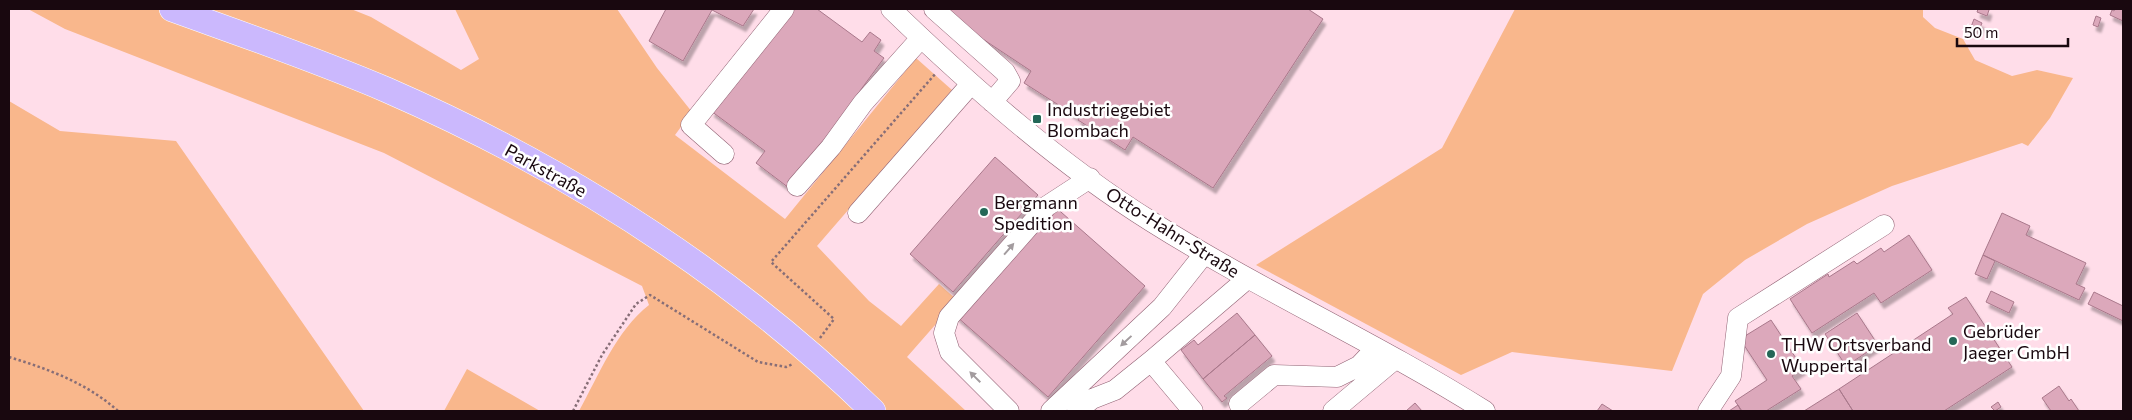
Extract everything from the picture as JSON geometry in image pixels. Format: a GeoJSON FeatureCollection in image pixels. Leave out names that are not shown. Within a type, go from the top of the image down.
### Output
{"type":"FeatureCollection","features":[{"type":"Feature","properties":{"kind":"main road","name":"Parkstraße"},"geometry":{"type":"LineString","coordinates":[[172,9],[386,90],[530,160],[662,240],[735,291],[809,352],[873,411]]}},
{"type":"Feature","properties":{"kind":"street"},"geometry":{"type":"LineString","coordinates":[[724,154],[691,125],[784,9]]}},
{"type":"Feature","properties":{"kind":"street","name":"Otto-Hahn-Straße"},"geometry":{"type":"LineString","coordinates":[[892,9],[992,102],[1090,178],[1150,221],[1248,279],[1395,359],[1485,411]]}},
{"type":"Feature","properties":{"kind":"street"},"geometry":{"type":"LineString","coordinates":[[934,9],[1005,72],[1010,81],[992,102]]}},
{"type":"Feature","properties":{"kind":"street"},"geometry":{"type":"LineString","coordinates":[[797,186],[831,148],[863,103],[921,38]]}},
{"type":"Feature","properties":{"kind":"street"},"geometry":{"type":"LineString","coordinates":[[858,213],[971,84]]}},
{"type":"Feature","properties":{"kind":"street"},"geometry":{"type":"LineString","coordinates":[[1009,411],[950,352],[944,333],[949,317],[1047,206],[1090,178]]}},
{"type":"Feature","properties":{"kind":"street"},"geometry":{"type":"LineString","coordinates":[[1708,411],[1731,376],[1738,318],[1884,225]]}},
{"type":"Feature","properties":{"kind":"street"},"geometry":{"type":"LineString","coordinates":[[1051,411],[1162,307],[1204,254]]}},
{"type":"Feature","properties":{"kind":"street"},"geometry":{"type":"LineString","coordinates":[[1077,411],[1092,399],[1115,390],[1248,279]]}},
{"type":"Feature","properties":{"kind":"street"},"geometry":{"type":"LineString","coordinates":[[1239,404],[1274,376],[1337,376],[1359,366],[1375,349]]}},
{"type":"Feature","properties":{"kind":"street"},"geometry":{"type":"LineString","coordinates":[[1333,411],[1395,359]]}},
{"type":"Feature","properties":{"kind":"street"},"geometry":{"type":"LineString","coordinates":[[1151,360],[1193,411]]}},
{"type":"Feature","properties":{"kind":"path"},"geometry":{"type":"LineString","coordinates":[[573,411],[602,355],[636,304],[650,296],[758,362],[786,367],[796,363],[809,352]]}},
{"type":"Feature","properties":{"kind":"path"},"geometry":{"type":"LineString","coordinates":[[9,356],[47,369],[84,386],[118,411]]}},
{"type":"Feature","properties":{"kind":"shaded area"},"geometry":{"type":"Polygon","coordinates":[[[28,9],[351,9],[371,17],[461,70],[479,59],[455,9],[617,9],[657,68],[692,112],[675,135],[785,219],[916,58],[952,90],[817,246],[869,301],[901,326],[939,284],[957,300],[907,357],[966,411],[579,411],[618,340],[627,327],[649,305],[642,286],[384,153],[65,29],[28,9]]]}},
{"type":"Feature","properties":{"kind":"shaded area"},"geometry":{"type":"Polygon","coordinates":[[[1515,9],[1923,9],[1923,17],[1935,28],[1963,39],[1975,60],[2012,76],[2037,70],[2073,78],[2050,118],[2028,146],[2022,143],[1892,186],[1807,224],[1745,260],[1703,294],[1672,371],[1512,352],[1461,375],[1256,265],[1442,148],[1515,9]]]}},
{"type":"Feature","properties":{"kind":"shaded area"},"geometry":{"type":"Polygon","coordinates":[[[9,101],[60,131],[176,141],[364,411],[9,411],[9,101]]]}},
{"type":"Feature","properties":{"kind":"shaded area"},"geometry":{"type":"Polygon","coordinates":[[[467,369],[540,411],[444,411],[467,369]]]}},
{"type":"Feature","properties":{"kind":"building"},"geometry":{"type":"Polygon","coordinates":[[[666,9],[754,9],[743,26],[712,10],[683,61],[649,41],[666,9]]]}},
{"type":"Feature","properties":{"kind":"building"},"geometry":{"type":"Polygon","coordinates":[[[789,9],[817,9],[862,42],[870,32],[881,40],[874,51],[884,58],[789,188],[756,163],[765,151],[711,111],[789,9]]]}},
{"type":"Feature","properties":{"kind":"building"},"geometry":{"type":"Polygon","coordinates":[[[948,9],[1308,9],[1323,19],[1213,188],[1133,137],[1125,150],[1078,120],[1079,118],[1024,83],[1031,71],[945,14],[948,9]]]}},
{"type":"Feature","properties":{"kind":"building"},"geometry":{"type":"Polygon","coordinates":[[[1978,9],[1989,10],[1987,16],[1977,12],[1978,9]]]}},
{"type":"Feature","properties":{"kind":"building"},"geometry":{"type":"Polygon","coordinates":[[[2115,9],[2123,9],[2123,21],[2110,15],[2112,10],[2114,11],[2115,9]]]}},
{"type":"Feature","properties":{"kind":"building"},"geometry":{"type":"Polygon","coordinates":[[[2096,16],[2101,18],[2098,27],[2093,25],[2096,16]]]}},
{"type":"Feature","properties":{"kind":"building"},"geometry":{"type":"Polygon","coordinates":[[[1974,19],[1982,23],[1979,30],[1971,27],[1974,19]]]}},
{"type":"Feature","properties":{"kind":"building"},"geometry":{"type":"Polygon","coordinates":[[[995,157],[1038,195],[953,292],[910,254],[995,157]]]}},
{"type":"Feature","properties":{"kind":"building"},"geometry":{"type":"Polygon","coordinates":[[[1053,205],[1145,286],[1048,397],[956,316],[1053,205]]]}},
{"type":"Feature","properties":{"kind":"building"},"geometry":{"type":"Polygon","coordinates":[[[2002,213],[2030,226],[2026,235],[2086,263],[2076,284],[2085,288],[2079,300],[1983,255],[2002,213]]]}},
{"type":"Feature","properties":{"kind":"building"},"geometry":{"type":"Polygon","coordinates":[[[1909,235],[1932,270],[1881,303],[1874,293],[1812,333],[1790,299],[1828,274],[1829,277],[1854,261],[1857,264],[1881,248],[1884,252],[1909,235]]]}},
{"type":"Feature","properties":{"kind":"building"},"geometry":{"type":"Polygon","coordinates":[[[1983,255],[1995,261],[1987,279],[1975,274],[1983,255]]]}},
{"type":"Feature","properties":{"kind":"building"},"geometry":{"type":"Polygon","coordinates":[[[1991,291],[2014,302],[2009,313],[1986,302],[1991,291]]]}},
{"type":"Feature","properties":{"kind":"building"},"geometry":{"type":"Polygon","coordinates":[[[2094,292],[2123,306],[2123,321],[2088,304],[2094,292]]]}},
{"type":"Feature","properties":{"kind":"building","name":"Gebrüder Jaeger GmbH"},"geometry":{"type":"Polygon","coordinates":[[[1966,297],[2012,367],[1944,411],[1853,411],[1839,389],[1953,314],[1948,308],[1966,297]]]}},
{"type":"Feature","properties":{"kind":"building"},"geometry":{"type":"Polygon","coordinates":[[[1237,313],[1255,335],[1203,379],[1181,350],[1194,340],[1198,345],[1237,313]]]}},
{"type":"Feature","properties":{"kind":"building"},"geometry":{"type":"Polygon","coordinates":[[[1857,313],[1878,345],[1846,366],[1825,334],[1857,313]]]}},
{"type":"Feature","properties":{"kind":"building","name":"THW Ortsverband Wuppertal"},"geometry":{"type":"Polygon","coordinates":[[[1771,320],[1803,369],[1792,376],[1801,389],[1766,411],[1742,411],[1735,401],[1767,380],[1740,339],[1771,320]]]}},
{"type":"Feature","properties":{"kind":"building"},"geometry":{"type":"Polygon","coordinates":[[[1255,335],[1272,356],[1224,396],[1227,398],[1222,402],[1203,379],[1255,335]]]}},
{"type":"Feature","properties":{"kind":"building"},"geometry":{"type":"Polygon","coordinates":[[[2059,386],[2069,401],[2071,399],[2079,411],[2051,411],[2042,398],[2059,386]]]}},
{"type":"Feature","properties":{"kind":"building"},"geometry":{"type":"Polygon","coordinates":[[[1839,389],[1853,411],[1804,411],[1839,389]]]}},
{"type":"Feature","properties":{"kind":"building"},"geometry":{"type":"Polygon","coordinates":[[[1998,402],[2001,407],[1995,411],[1991,407],[1998,402]]]}},
{"type":"Feature","properties":{"kind":"building"},"geometry":{"type":"Polygon","coordinates":[[[1415,403],[1422,411],[1406,411],[1415,403]]]}},
{"type":"Feature","properties":{"kind":"building"},"geometry":{"type":"Polygon","coordinates":[[[1602,404],[1613,411],[1597,411],[1602,404]]]}},
{"type":"Feature","properties":{"kind":"building"},"geometry":{"type":"Polygon","coordinates":[[[1738,405],[1741,411],[1729,411],[1738,405]]]}},
{"type":"Feature","properties":{"kind":"place","name":"Industriegebiet Blombach"},"geometry":{"type":"Point","coordinates":[1037,119]}},
{"type":"Feature","properties":{"kind":"place","name":"Bergmann Spedition"},"geometry":{"type":"Point","coordinates":[984,212]}},
{"type":"Feature","properties":{"kind":"place","name":"Gebrüder Jaeger GmbH"},"geometry":{"type":"Point","coordinates":[1953,341]}},
{"type":"Feature","properties":{"kind":"place","name":"THW Ortsverband Wuppertal"},"geometry":{"type":"Point","coordinates":[1771,354]}}]}
